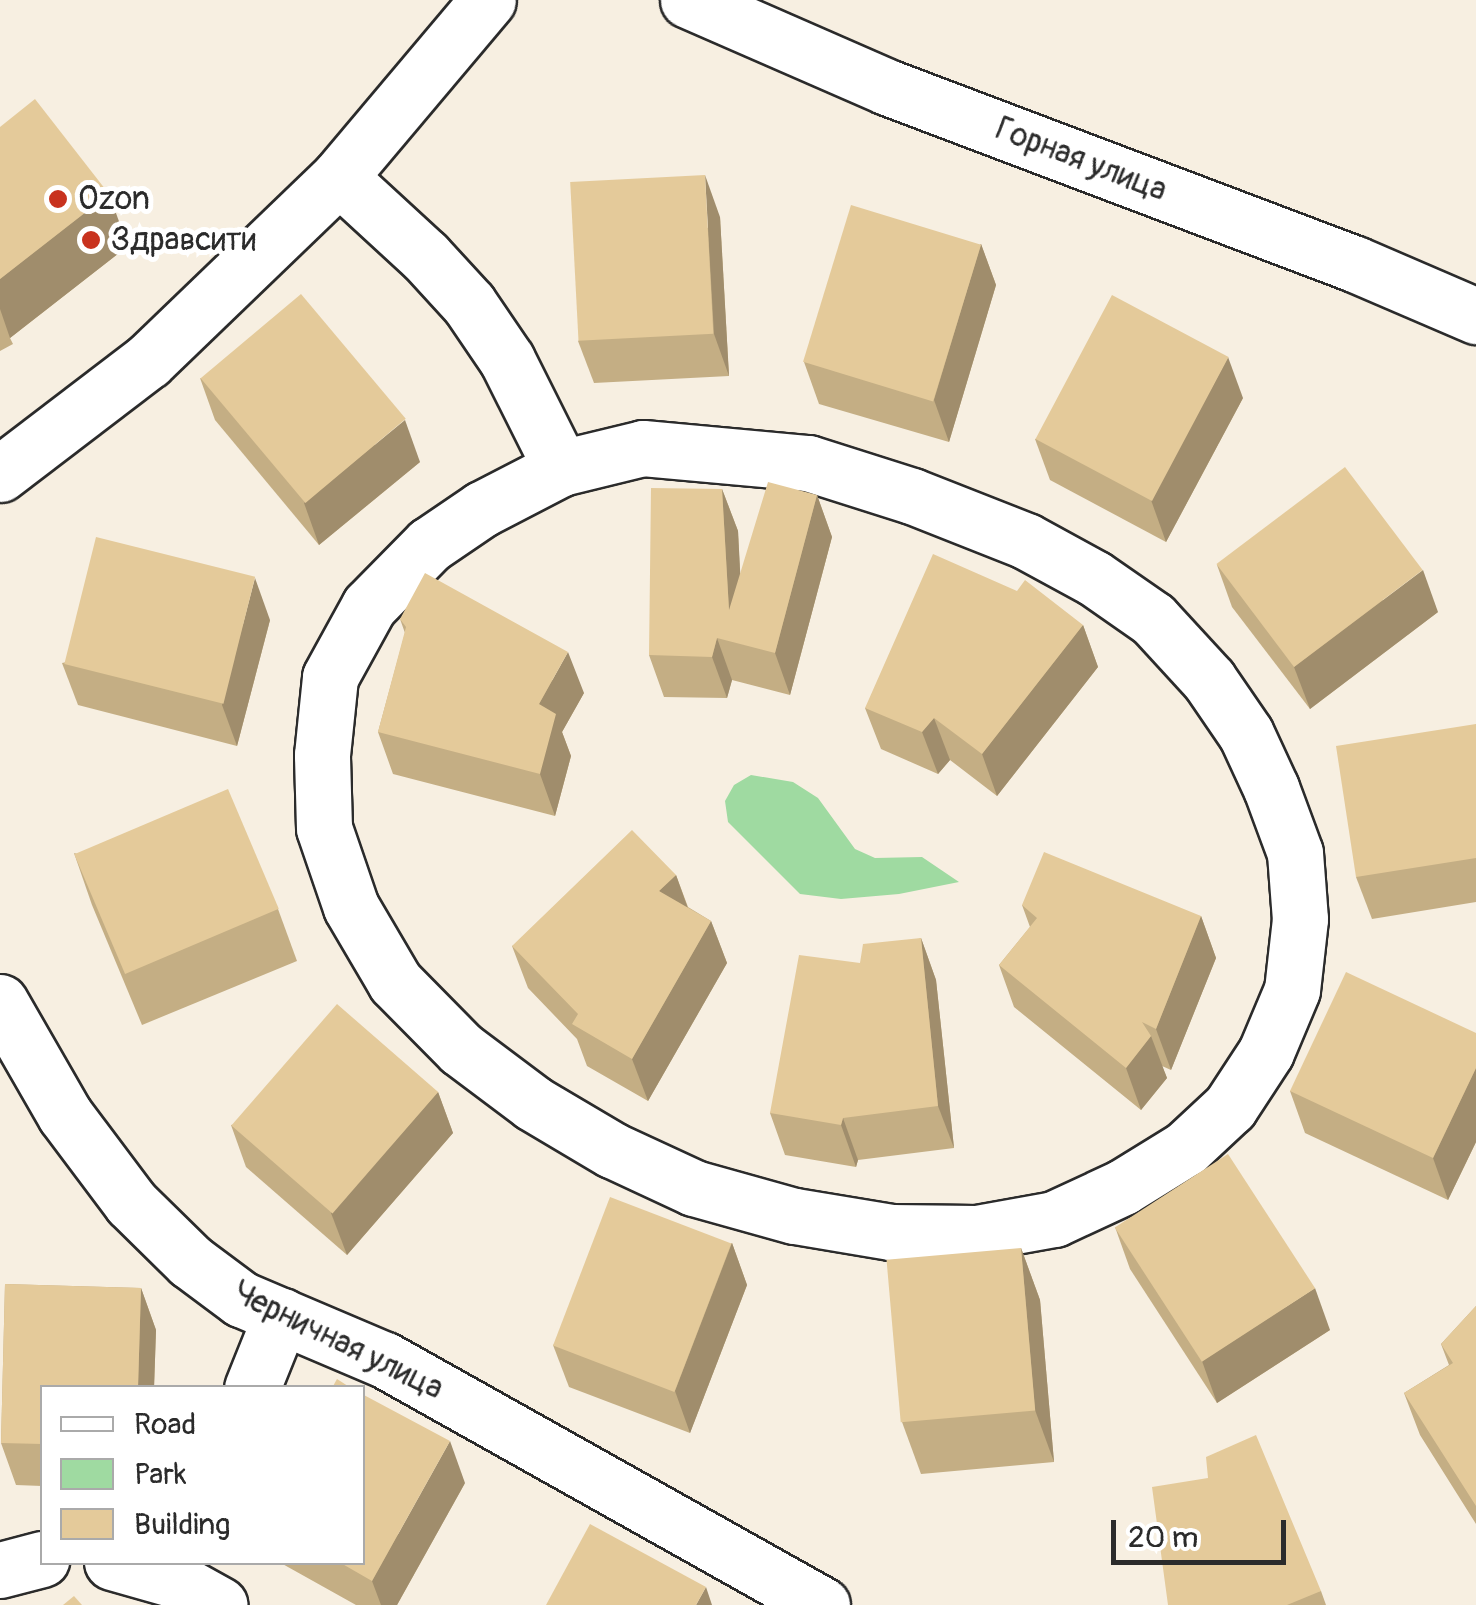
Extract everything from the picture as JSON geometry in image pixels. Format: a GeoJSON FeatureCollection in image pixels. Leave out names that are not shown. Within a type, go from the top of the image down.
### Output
{"type":"FeatureCollection","features":[{"type":"Feature","properties":{"kind":"street"},"geometry":{"type":"LineString","coordinates":[[0,474],[148,360],[339,177],[488,0]]}},
{"type":"Feature","properties":{"kind":"street","name":"Горная улица"},"geometry":{"type":"LineString","coordinates":[[688,0],[888,87],[1355,264],[1476,316]]}},
{"type":"Feature","properties":{"kind":"street"},"geometry":{"type":"LineString","coordinates":[[339,177],[425,256],[468,304],[508,360],[561,468]]}},
{"type":"Feature","properties":{"kind":"street"},"geometry":{"type":"LineString","coordinates":[[643,448],[808,462],[912,496],[1026,541],[1094,578],[1153,619],[1209,680],[1246,734],[1295,854],[1300,919],[1292,990],[1266,1052],[1230,1106],[1186,1148],[1123,1187],[1054,1219],[976,1233],[891,1232],[794,1216],[694,1188],[612,1150],[533,1103],[462,1048],[395,982],[351,907],[324,828],[322,755],[330,677],[368,606],[429,545],[482,510],[561,468],[643,448]]}},
{"type":"Feature","properties":{"kind":"street","name":"Черничная улица"},"geometry":{"type":"LineString","coordinates":[[0,1002],[64,1114],[132,1203],[190,1261],[242,1299],[385,1360],[822,1605]]}},
{"type":"Feature","properties":{"kind":"street"},"geometry":{"type":"LineString","coordinates":[[253,1385],[281,1316]]}},
{"type":"Feature","properties":{"kind":"street"},"geometry":{"type":"LineString","coordinates":[[0,1570],[40,1560]]}},
{"type":"Feature","properties":{"kind":"street"},"geometry":{"type":"LineString","coordinates":[[124,1565],[192,1582]]}},
{"type":"Feature","properties":{"kind":"green space"},"geometry":{"type":"Polygon","coordinates":[[[751,775],[793,782],[818,798],[855,849],[875,858],[922,857],[959,882],[899,894],[841,899],[800,894],[728,822],[725,801],[734,785],[751,775]]]}},
{"type":"Feature","properties":{"kind":"building"},"geometry":{"type":"Polygon","coordinates":[[[35,99],[109,194],[0,279],[0,127],[35,99]]]}},
{"type":"Feature","properties":{"kind":"building"},"geometry":{"type":"Polygon","coordinates":[[[705,175],[713,334],[579,341],[570,182],[705,175]]]}},
{"type":"Feature","properties":{"kind":"building"},"geometry":{"type":"Polygon","coordinates":[[[851,205],[981,245],[933,402],[803,362],[851,205]]]}},
{"type":"Feature","properties":{"kind":"building"},"geometry":{"type":"Polygon","coordinates":[[[301,294],[406,419],[305,503],[201,378],[301,294]]]}},
{"type":"Feature","properties":{"kind":"building"},"geometry":{"type":"Polygon","coordinates":[[[1112,295],[1229,357],[1152,501],[1035,439],[1112,295]]]}},
{"type":"Feature","properties":{"kind":"building"},"geometry":{"type":"Polygon","coordinates":[[[1345,467],[1423,570],[1294,667],[1216,564],[1345,467]]]}},
{"type":"Feature","properties":{"kind":"building"},"geometry":{"type":"Polygon","coordinates":[[[768,482],[817,495],[775,653],[717,638],[712,657],[649,655],[651,488],[722,489],[729,610],[768,482]]]}},
{"type":"Feature","properties":{"kind":"building"},"geometry":{"type":"Polygon","coordinates":[[[96,537],[255,577],[223,704],[64,664],[96,537]]]}},
{"type":"Feature","properties":{"kind":"building"},"geometry":{"type":"Polygon","coordinates":[[[933,554],[1017,591],[1025,580],[1083,625],[982,754],[934,718],[922,732],[865,708],[933,554]]]}},
{"type":"Feature","properties":{"kind":"building"},"geometry":{"type":"Polygon","coordinates":[[[425,573],[568,652],[539,704],[556,714],[540,774],[378,732],[406,627],[400,619],[425,573]]]}},
{"type":"Feature","properties":{"kind":"building"},"geometry":{"type":"Polygon","coordinates":[[[1476,724],[1476,858],[1356,877],[1336,746],[1476,724]]]}},
{"type":"Feature","properties":{"kind":"building"},"geometry":{"type":"Polygon","coordinates":[[[228,789],[279,909],[125,974],[74,854],[228,789]]]}},
{"type":"Feature","properties":{"kind":"building"},"geometry":{"type":"Polygon","coordinates":[[[632,830],[676,875],[659,891],[711,921],[632,1059],[572,1024],[578,1014],[512,946],[632,830]]]}},
{"type":"Feature","properties":{"kind":"building"},"geometry":{"type":"Polygon","coordinates":[[[1044,852],[1201,916],[1156,1029],[1142,1022],[1151,1036],[1126,1068],[999,965],[1037,918],[1022,905],[1044,852]]]}},
{"type":"Feature","properties":{"kind":"building"},"geometry":{"type":"Polygon","coordinates":[[[921,938],[938,1106],[843,1118],[841,1125],[770,1113],[799,955],[860,963],[863,944],[921,938]]]}},
{"type":"Feature","properties":{"kind":"building"},"geometry":{"type":"Polygon","coordinates":[[[1346,972],[1476,1033],[1476,1068],[1433,1158],[1290,1091],[1346,972]]]}},
{"type":"Feature","properties":{"kind":"building"},"geometry":{"type":"Polygon","coordinates":[[[337,1004],[438,1092],[333,1213],[231,1126],[337,1004]]]}},
{"type":"Feature","properties":{"kind":"building"},"geometry":{"type":"Polygon","coordinates":[[[1228,1154],[1315,1288],[1202,1362],[1115,1228],[1228,1154]]]}},
{"type":"Feature","properties":{"kind":"building"},"geometry":{"type":"Polygon","coordinates":[[[610,1197],[731,1244],[674,1392],[553,1345],[610,1197]]]}},
{"type":"Feature","properties":{"kind":"building"},"geometry":{"type":"Polygon","coordinates":[[[1021,1248],[1035,1410],[901,1422],[887,1260],[1021,1248]]]}},
{"type":"Feature","properties":{"kind":"building"},"geometry":{"type":"Polygon","coordinates":[[[5,1284],[141,1288],[138,1385],[40,1385],[40,1444],[1,1443],[5,1284]]]}},
{"type":"Feature","properties":{"kind":"building"},"geometry":{"type":"Polygon","coordinates":[[[1476,1306],[1476,1506],[1404,1393],[1453,1363],[1441,1344],[1476,1306]]]}},
{"type":"Feature","properties":{"kind":"building"},"geometry":{"type":"Polygon","coordinates":[[[365,1396],[450,1441],[372,1581],[344,1565],[365,1565],[365,1396]]]}},
{"type":"Feature","properties":{"kind":"building"},"geometry":{"type":"Polygon","coordinates":[[[1256,1435],[1321,1591],[1287,1605],[1168,1605],[1152,1487],[1208,1478],[1206,1457],[1256,1435]]]}},
{"type":"Feature","properties":{"kind":"building"},"geometry":{"type":"Polygon","coordinates":[[[590,1524],[706,1587],[696,1605],[546,1605],[590,1524]]]}},
{"type":"Feature","properties":{"kind":"building"},"geometry":{"type":"Polygon","coordinates":[[[74,1596],[82,1605],[63,1605],[74,1596]]]}},
{"type":"Feature","properties":{"kind":"place","name":"Ozon"},"geometry":{"type":"Point","coordinates":[58,199]}},
{"type":"Feature","properties":{"kind":"place","name":"Здравсити"},"geometry":{"type":"Point","coordinates":[91,240]}}]}
